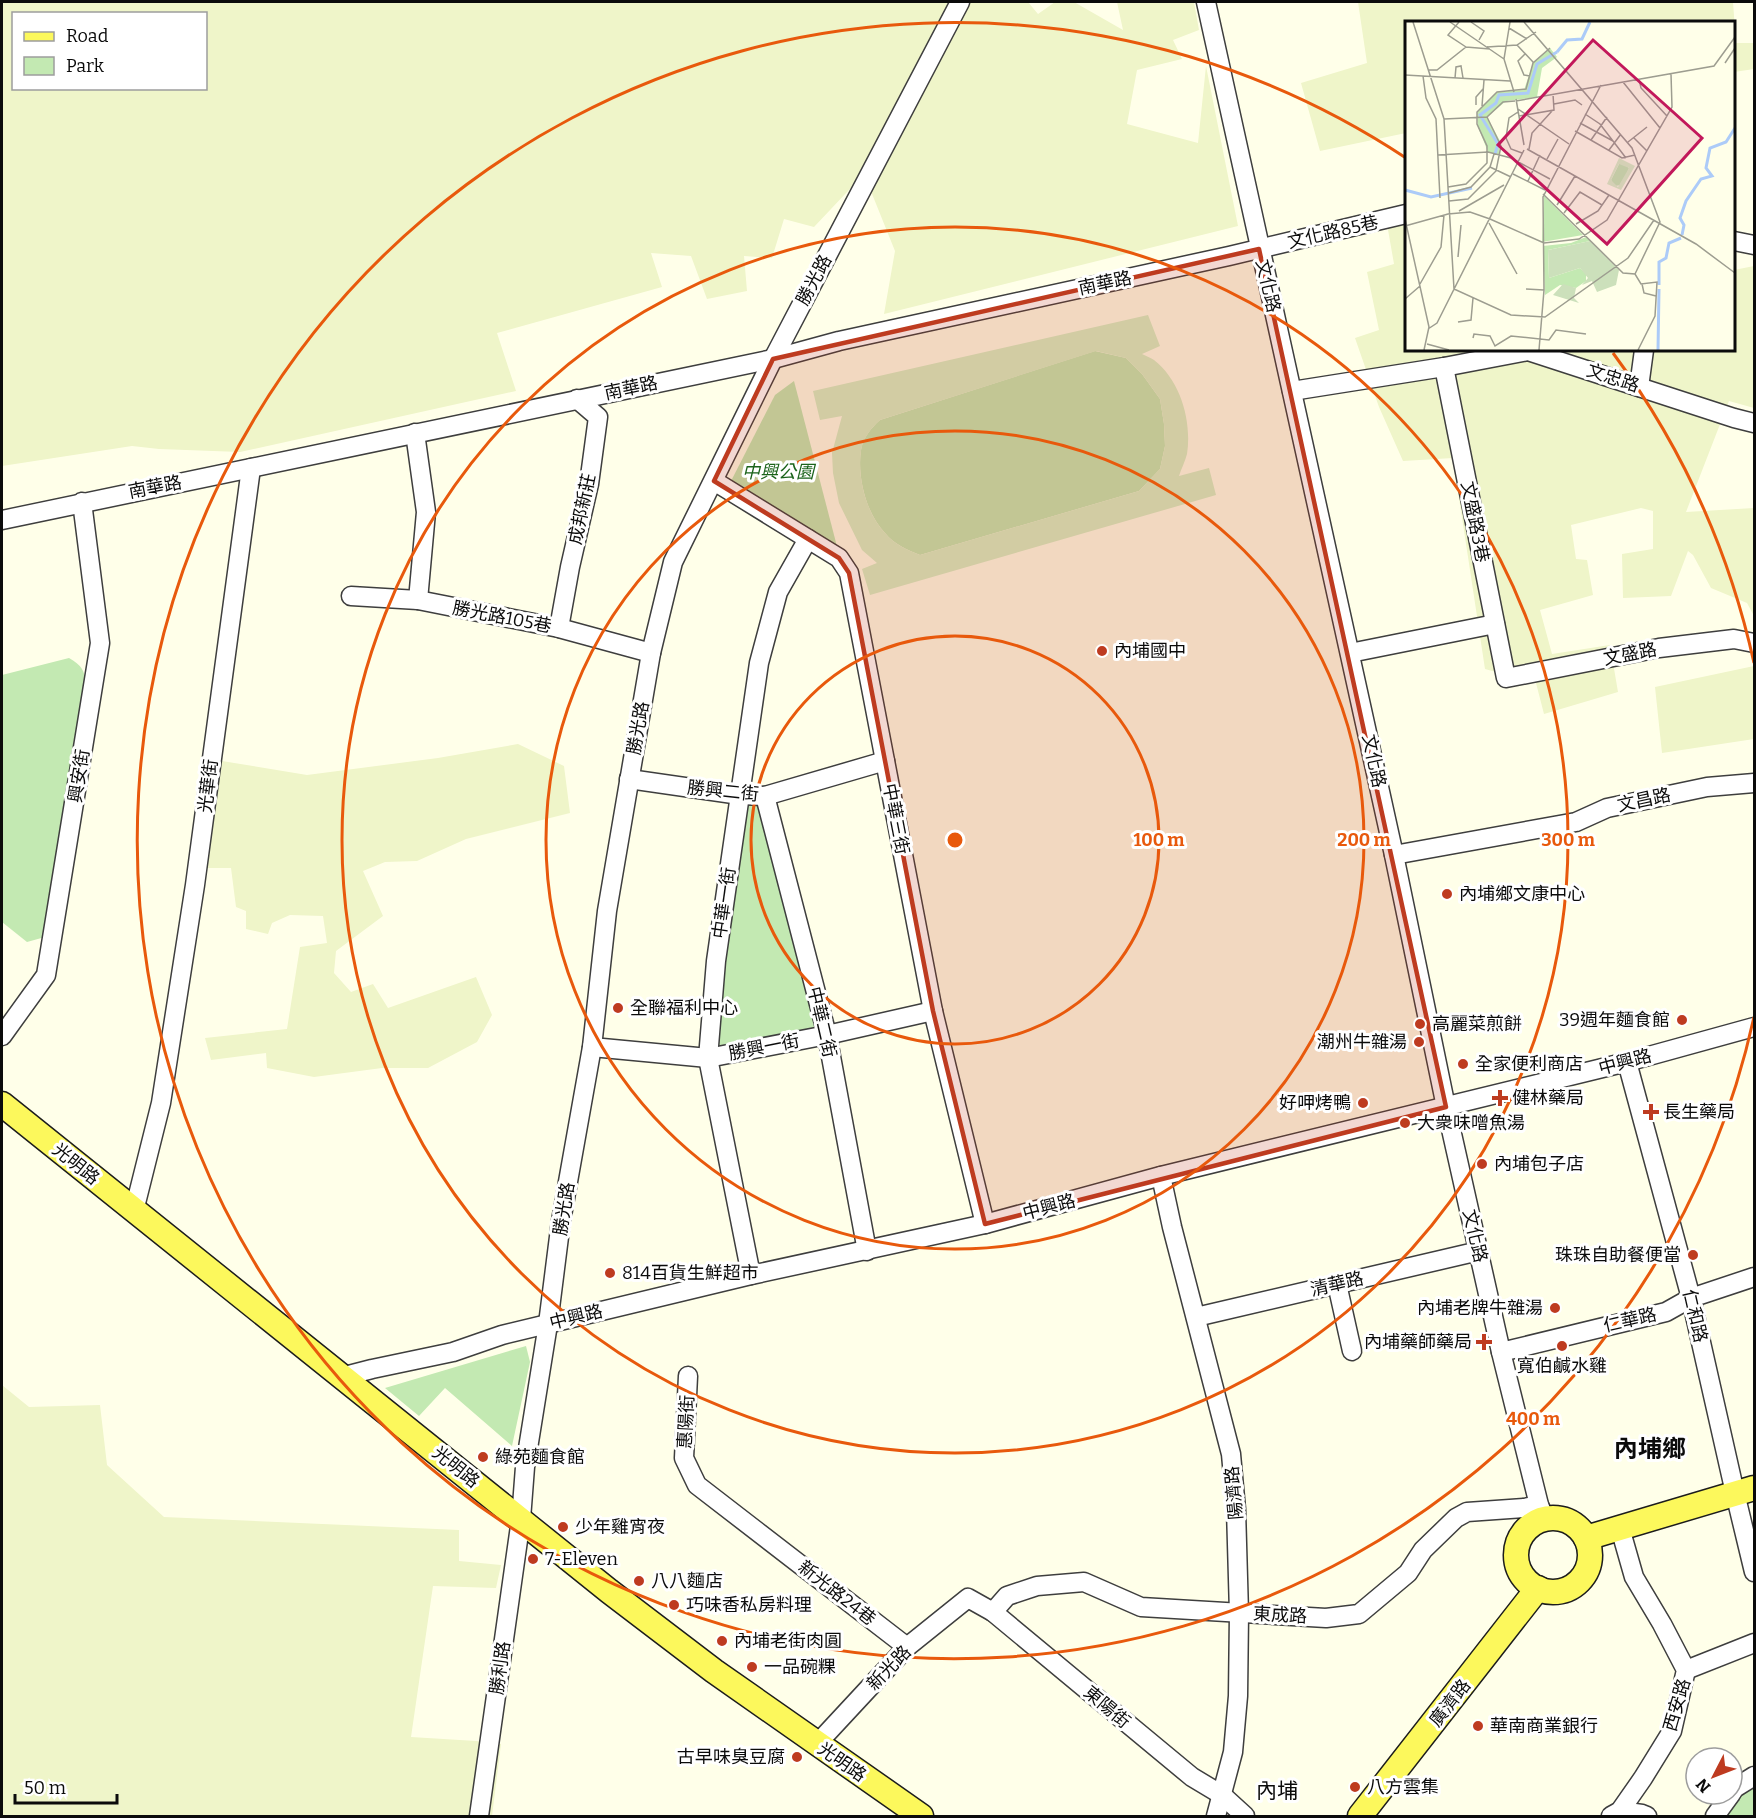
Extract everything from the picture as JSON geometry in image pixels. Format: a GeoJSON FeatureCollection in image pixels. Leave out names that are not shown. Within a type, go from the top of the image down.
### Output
{"type":"FeatureCollection","features":[{"type":"Feature","properties":{"kind":"main road","name":"光明路"},"geometry":{"type":"LineString","coordinates":[[2,1104],[609,1591],[706,1665],[921,1816]]}},
{"type":"Feature","properties":{"kind":"main road"},"geometry":{"type":"LineString","coordinates":[[1587,1538],[1745,1490]]}},
{"type":"Feature","properties":{"kind":"main road"},"geometry":{"type":"LineString","coordinates":[[1542,1512],[1569,1522],[1579,1528],[1587,1538],[1590,1551],[1589,1564],[1584,1576],[1575,1585],[1563,1591],[1550,1592],[1528,1582],[1521,1573],[1517,1562],[1520,1540],[1542,1512]]}},
{"type":"Feature","properties":{"kind":"main road","name":"廣濟路"},"geometry":{"type":"LineString","coordinates":[[1360,1816],[1538,1588]]}},
{"type":"Feature","properties":{"kind":"street","name":"勝光路"},"geometry":{"type":"LineString","coordinates":[[521,1520],[525,1467],[548,1324],[561,1221],[592,1047],[607,911],[651,653],[673,562],[773,359],[960,2]]}},
{"type":"Feature","properties":{"kind":"street","name":"文化路"},"geometry":{"type":"LineString","coordinates":[[1206,2],[1394,855],[1446,1107],[1501,1352],[1542,1512]]}},
{"type":"Feature","properties":{"kind":"street","name":"文化路85巷"},"geometry":{"type":"LineString","coordinates":[[1259,249],[1405,214]]}},
{"type":"Feature","properties":{"kind":"street"},"geometry":{"type":"LineString","coordinates":[[1735,241],[1755,245]]}},
{"type":"Feature","properties":{"kind":"street","name":"南華路"},"geometry":{"type":"LineString","coordinates":[[2,520],[773,359],[839,341],[1259,249]]}},
{"type":"Feature","properties":{"kind":"street","name":"文忠路"},"geometry":{"type":"LineString","coordinates":[[1292,391],[1528,351],[1755,423]]}},
{"type":"Feature","properties":{"kind":"street"},"geometry":{"type":"LineString","coordinates":[[1639,387],[1644,351]]}},
{"type":"Feature","properties":{"kind":"street","name":"文盛路3巷"},"geometry":{"type":"LineString","coordinates":[[1444,367],[1506,678]]}},
{"type":"Feature","properties":{"kind":"street","name":"成邦新莊"},"geometry":{"type":"LineString","coordinates":[[559,628],[589,484],[598,417],[577,399]]}},
{"type":"Feature","properties":{"kind":"street"},"geometry":{"type":"LineString","coordinates":[[415,433],[426,512],[417,600]]}},
{"type":"Feature","properties":{"kind":"street","name":"光華街"},"geometry":{"type":"LineString","coordinates":[[134,1211],[161,1103],[195,885],[251,468]]}},
{"type":"Feature","properties":{"kind":"street","name":"中華三街"},"geometry":{"type":"LineString","coordinates":[[714,482],[838,558],[849,573],[933,1011],[985,1224]]}},
{"type":"Feature","properties":{"kind":"street","name":"興安街"},"geometry":{"type":"LineString","coordinates":[[2,1036],[46,975],[100,643],[82,502]]}},
{"type":"Feature","properties":{"kind":"street","name":"中華一街"},"geometry":{"type":"LineString","coordinates":[[751,1275],[708,1058],[716,961],[759,663],[778,592],[808,539]]}},
{"type":"Feature","properties":{"kind":"street","name":"勝光路105巷"},"geometry":{"type":"LineString","coordinates":[[351,596],[417,600],[559,628],[651,653]]}},
{"type":"Feature","properties":{"kind":"street"},"geometry":{"type":"LineString","coordinates":[[1350,653],[1495,624]]}},
{"type":"Feature","properties":{"kind":"street","name":"文盛路"},"geometry":{"type":"LineString","coordinates":[[1506,678],[1659,648],[1734,639],[1755,643]]}},
{"type":"Feature","properties":{"kind":"street","name":"勝興二街"},"geometry":{"type":"LineString","coordinates":[[629,779],[740,795],[765,796],[885,760]]}},
{"type":"Feature","properties":{"kind":"street","name":"文昌路"},"geometry":{"type":"LineString","coordinates":[[1394,855],[1576,822],[1607,808],[1707,787],[1755,783]]}},
{"type":"Feature","properties":{"kind":"street","name":"中華二街"},"geometry":{"type":"LineString","coordinates":[[765,796],[827,1035],[867,1251]]}},
{"type":"Feature","properties":{"kind":"street","name":"勝興一街"},"geometry":{"type":"LineString","coordinates":[[592,1047],[708,1058],[827,1035],[933,1011]]}},
{"type":"Feature","properties":{"kind":"street","name":"中興路"},"geometry":{"type":"LineString","coordinates":[[341,1377],[453,1352],[502,1335],[751,1275],[985,1224],[1161,1176],[1627,1062],[1755,1027]]}},
{"type":"Feature","properties":{"kind":"street","name":"仁和路"},"geometry":{"type":"LineString","coordinates":[[1627,1062],[1745,1490],[1755,1572]]}},
{"type":"Feature","properties":{"kind":"street","name":"陽濟路"},"geometry":{"type":"LineString","coordinates":[[1161,1176],[1231,1454],[1236,1509],[1239,1613],[1238,1696],[1233,1752],[1216,1816]]}},
{"type":"Feature","properties":{"kind":"street","name":"清華路"},"geometry":{"type":"LineString","coordinates":[[1196,1317],[1479,1251]]}},
{"type":"Feature","properties":{"kind":"street","name":"仁華路"},"geometry":{"type":"LineString","coordinates":[[1501,1352],[1666,1312],[1691,1298],[1755,1277]]}},
{"type":"Feature","properties":{"kind":"street"},"geometry":{"type":"LineString","coordinates":[[1337,1284],[1352,1351]]}},
{"type":"Feature","properties":{"kind":"street","name":"惠陽街"},"geometry":{"type":"LineString","coordinates":[[688,1376],[684,1458],[697,1485],[767,1538]]}},
{"type":"Feature","properties":{"kind":"street","name":"東成路"},"geometry":{"type":"LineString","coordinates":[[993,1612],[1007,1596],[1036,1586],[1084,1582],[1141,1606],[1326,1618],[1359,1614],[1408,1573],[1423,1550],[1455,1518],[1467,1512],[1524,1508],[1542,1512]]}},
{"type":"Feature","properties":{"kind":"street","name":"勝利路"},"geometry":{"type":"LineString","coordinates":[[478,1816],[521,1520]]}},
{"type":"Feature","properties":{"kind":"street","name":"西安路"},"geometry":{"type":"LineString","coordinates":[[1615,1814],[1643,1778],[1672,1731],[1686,1670],[1634,1577],[1620,1528]]}},
{"type":"Feature","properties":{"kind":"street","name":"新光路24巷"},"geometry":{"type":"LineString","coordinates":[[767,1538],[907,1647]]}},
{"type":"Feature","properties":{"kind":"street","name":"新光路"},"geometry":{"type":"LineString","coordinates":[[816,1744],[907,1647],[968,1598]]}},
{"type":"Feature","properties":{"kind":"street","name":"東陽街"},"geometry":{"type":"LineString","coordinates":[[968,1598],[993,1612],[1192,1777],[1222,1795],[1245,1816]]}},
{"type":"Feature","properties":{"kind":"street"},"geometry":{"type":"LineString","coordinates":[[1686,1670],[1755,1642]]}},
{"type":"Feature","properties":{"kind":"street","name":"西安路"},"geometry":{"type":"LineString","coordinates":[[1615,1814],[1647,1816]]}},
{"type":"Feature","properties":{"kind":"highlighted area"},"geometry":{"type":"Polygon","coordinates":[[[1259,249],[1446,1107],[985,1224],[933,1011],[849,573],[839,558],[714,481],[773,359],[1259,249]]]}},
{"type":"Feature","properties":{"kind":"green space"},"geometry":{"type":"Polygon","coordinates":[[[2,2],[1028,2],[1038,14],[1055,2],[1074,2],[1123,30],[1117,2],[1194,2],[1199,30],[1173,40],[1182,59],[1137,70],[1127,124],[1198,143],[1206,66],[1238,226],[884,314],[895,251],[864,174],[814,227],[784,219],[772,258],[744,256],[747,291],[707,299],[691,256],[651,253],[662,287],[497,333],[516,391],[240,452],[132,446],[2,466],[2,2]]]}},
{"type":"Feature","properties":{"kind":"green space"},"geometry":{"type":"Polygon","coordinates":[[[1358,2],[1733,2],[1734,21],[1405,21],[1405,133],[1320,151],[1301,83],[1367,63],[1358,2]]]}},
{"type":"Feature","properties":{"kind":"green space"},"geometry":{"type":"Polygon","coordinates":[[[1735,29],[1736,43],[1754,43],[1754,69],[1735,72],[1735,29]]]}},
{"type":"Feature","properties":{"kind":"green space"},"geometry":{"type":"Polygon","coordinates":[[[1405,219],[1405,351],[1735,351],[1735,270],[1754,266],[1754,408],[1729,401],[1686,512],[1754,508],[1754,616],[1747,603],[1711,588],[1693,555],[1688,551],[1671,596],[1623,598],[1622,554],[1653,549],[1653,511],[1641,508],[1571,525],[1576,559],[1587,560],[1593,595],[1540,610],[1552,654],[1610,645],[1618,692],[1544,714],[1536,683],[1485,669],[1453,458],[1403,461],[1379,407],[1355,338],[1379,330],[1367,272],[1394,264],[1387,224],[1405,219]]]}},
{"type":"Feature","properties":{"kind":"green space"},"geometry":{"type":"Polygon","coordinates":[[[1148,315],[1160,346],[1142,354],[1154,360],[1171,379],[1178,391],[1186,416],[1187,454],[1179,476],[1209,468],[1216,495],[870,595],[862,569],[877,563],[862,550],[839,503],[833,473],[832,453],[842,416],[820,420],[813,391],[1148,315]],[[1096,351],[880,420],[862,446],[860,461],[864,494],[878,525],[897,543],[920,555],[1139,491],[1160,469],[1165,446],[1164,424],[1160,399],[1142,374],[1126,358],[1096,351]]]}},
{"type":"Feature","properties":{"kind":"green space"},"geometry":{"type":"Polygon","coordinates":[[[1095,351],[1126,358],[1142,374],[1160,399],[1165,446],[1160,469],[1139,491],[920,555],[892,540],[878,525],[864,494],[860,460],[864,441],[880,420],[1095,351]]]}},
{"type":"Feature","properties":{"kind":"green space","name":"中興公園"},"geometry":{"type":"Polygon","coordinates":[[[794,381],[840,558],[729,485],[775,395],[794,381]]]}},
{"type":"Feature","properties":{"kind":"green space"},"geometry":{"type":"Polygon","coordinates":[[[69,658],[80,666],[84,674],[84,695],[45,937],[27,942],[2,922],[2,675],[69,658]]]}},
{"type":"Feature","properties":{"kind":"green space"},"geometry":{"type":"Polygon","coordinates":[[[1754,666],[1754,739],[1662,753],[1655,687],[1754,666]]]}},
{"type":"Feature","properties":{"kind":"green space"},"geometry":{"type":"Polygon","coordinates":[[[518,744],[564,766],[570,813],[466,839],[417,861],[385,862],[363,871],[383,916],[336,951],[334,973],[351,992],[373,984],[388,1008],[476,977],[492,1015],[477,1042],[428,1068],[382,1068],[314,1077],[267,1068],[266,1053],[211,1060],[205,1038],[287,1029],[300,947],[327,943],[323,916],[290,915],[272,923],[268,934],[246,929],[246,911],[236,907],[231,868],[203,868],[222,761],[307,775],[438,758],[518,744]]]}},
{"type":"Feature","properties":{"kind":"green space"},"geometry":{"type":"Polygon","coordinates":[[[744,800],[762,801],[820,1030],[712,1053],[744,800]]]}},
{"type":"Feature","properties":{"kind":"green space"},"geometry":{"type":"Polygon","coordinates":[[[526,1346],[530,1362],[512,1446],[445,1388],[419,1416],[385,1388],[526,1346]]]}},
{"type":"Feature","properties":{"kind":"green space"},"geometry":{"type":"Polygon","coordinates":[[[2,1385],[29,1407],[100,1405],[107,1465],[164,1517],[459,1530],[459,1561],[501,1565],[496,1588],[433,1586],[411,1737],[501,1744],[492,1816],[2,1816],[2,1385]]]}},
{"type":"Feature","properties":{"kind":"green space"},"geometry":{"type":"Polygon","coordinates":[[[1754,1776],[1754,1816],[1715,1816],[1725,1806],[1744,1806],[1744,1786],[1754,1776]]]}},
{"type":"Feature","properties":{"kind":"place","name":"內埔國中"},"geometry":{"type":"Point","coordinates":[1102,651]}},
{"type":"Feature","properties":{"kind":"place","name":"內埔鄉文康中心"},"geometry":{"type":"Point","coordinates":[1447,894]}},
{"type":"Feature","properties":{"kind":"place","name":"全聯福利中心"},"geometry":{"type":"Point","coordinates":[618,1008]}},
{"type":"Feature","properties":{"kind":"place","name":"39週年麵食館"},"geometry":{"type":"Point","coordinates":[1682,1020]}},
{"type":"Feature","properties":{"kind":"place","name":"高麗菜煎餅"},"geometry":{"type":"Point","coordinates":[1420,1024]}},
{"type":"Feature","properties":{"kind":"place","name":"潮州牛雜湯"},"geometry":{"type":"Point","coordinates":[1419,1042]}},
{"type":"Feature","properties":{"kind":"place","name":"全家便利商店"},"geometry":{"type":"Point","coordinates":[1463,1064]}},
{"type":"Feature","properties":{"kind":"place","name":"健林藥局"},"geometry":{"type":"Point","coordinates":[1500,1098]}},
{"type":"Feature","properties":{"kind":"place","name":"好呷烤鴨"},"geometry":{"type":"Point","coordinates":[1363,1103]}},
{"type":"Feature","properties":{"kind":"place","name":"長生藥局"},"geometry":{"type":"Point","coordinates":[1651,1112]}},
{"type":"Feature","properties":{"kind":"place","name":"大衆味噌魚湯"},"geometry":{"type":"Point","coordinates":[1405,1123]}},
{"type":"Feature","properties":{"kind":"place","name":"內埔包子店"},"geometry":{"type":"Point","coordinates":[1482,1164]}},
{"type":"Feature","properties":{"kind":"place","name":"珠珠自助餐便當"},"geometry":{"type":"Point","coordinates":[1693,1255]}},
{"type":"Feature","properties":{"kind":"place","name":"814百貨生鮮超市"},"geometry":{"type":"Point","coordinates":[610,1273]}},
{"type":"Feature","properties":{"kind":"place","name":"內埔老牌牛雜湯"},"geometry":{"type":"Point","coordinates":[1555,1308]}},
{"type":"Feature","properties":{"kind":"place","name":"內埔藥師藥局"},"geometry":{"type":"Point","coordinates":[1484,1342]}},
{"type":"Feature","properties":{"kind":"place","name":"寬伯鹹水雞"},"geometry":{"type":"Point","coordinates":[1562,1346]}},
{"type":"Feature","properties":{"kind":"place","name":"綠苑麵食館"},"geometry":{"type":"Point","coordinates":[483,1457]}},
{"type":"Feature","properties":{"kind":"place","name":"少年雞宵夜"},"geometry":{"type":"Point","coordinates":[563,1527]}},
{"type":"Feature","properties":{"kind":"place","name":"7-Eleven"},"geometry":{"type":"Point","coordinates":[533,1559]}},
{"type":"Feature","properties":{"kind":"place","name":"八八麵店"},"geometry":{"type":"Point","coordinates":[639,1581]}},
{"type":"Feature","properties":{"kind":"place","name":"巧味香私房料理"},"geometry":{"type":"Point","coordinates":[674,1605]}},
{"type":"Feature","properties":{"kind":"place","name":"內埔老街肉圓"},"geometry":{"type":"Point","coordinates":[722,1641]}},
{"type":"Feature","properties":{"kind":"place","name":"一品碗粿"},"geometry":{"type":"Point","coordinates":[752,1667]}},
{"type":"Feature","properties":{"kind":"place","name":"華南商業銀行"},"geometry":{"type":"Point","coordinates":[1478,1726]}},
{"type":"Feature","properties":{"kind":"place","name":"古早味臭豆腐"},"geometry":{"type":"Point","coordinates":[797,1757]}},
{"type":"Feature","properties":{"kind":"place","name":"八方雲集"},"geometry":{"type":"Point","coordinates":[1355,1787]}},
{"type":"Feature","properties":{"kind":"district","name":"內埔鄉"},"geometry":{"type":"Point","coordinates":[1650,1449]}},
{"type":"Feature","properties":{"kind":"district","name":"內埔"},"geometry":{"type":"Point","coordinates":[1277,1791]}}]}
